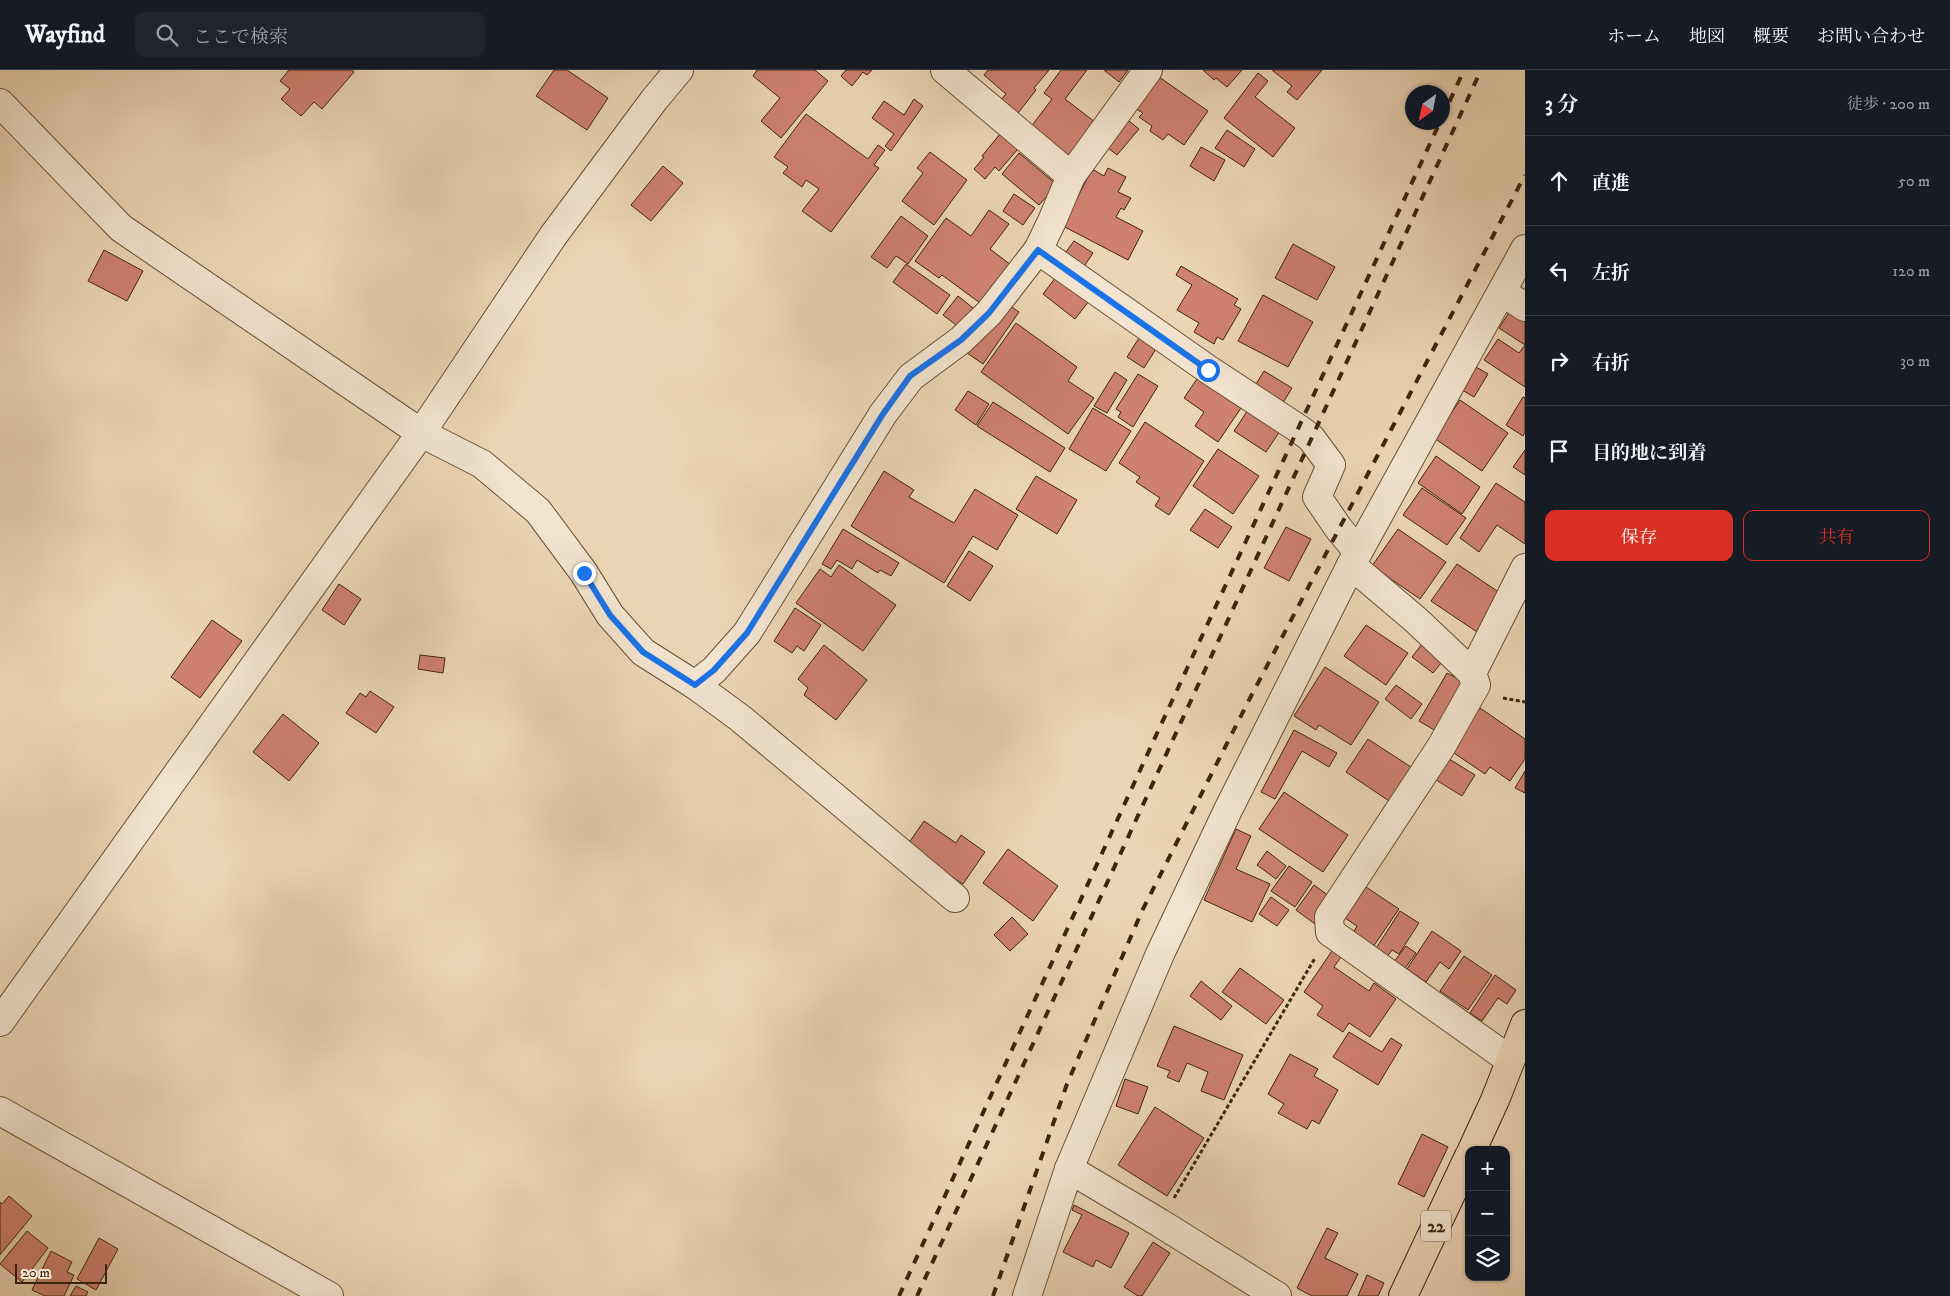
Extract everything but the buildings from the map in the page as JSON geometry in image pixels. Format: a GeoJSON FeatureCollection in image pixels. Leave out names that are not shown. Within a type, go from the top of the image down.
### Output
{"type":"FeatureCollection","features":[{"type":"Feature","properties":{"kind":"main road"},"geometry":{"type":"LineString","coordinates":[[1474,1146],[1495,1100],[1525,1024]]}},
{"type":"Feature","properties":{"kind":"main road","name":"22"},"geometry":{"type":"LineString","coordinates":[[1403,1296],[1465,1164]]}},
{"type":"Feature","properties":{"kind":"street"},"geometry":{"type":"LineString","coordinates":[[0,1022],[421,433],[553,236],[654,100],[679,70]]}},
{"type":"Feature","properties":{"kind":"street"},"geometry":{"type":"LineString","coordinates":[[945,70],[1071,176]]}},
{"type":"Feature","properties":{"kind":"street"},"geometry":{"type":"LineString","coordinates":[[695,685],[714,670],[747,633],[883,414],[910,376],[961,340],[989,313],[1038,250],[1071,176],[1148,70]]}},
{"type":"Feature","properties":{"kind":"street"},"geometry":{"type":"LineString","coordinates":[[0,103],[121,228],[421,433],[482,464],[538,510],[584,573],[610,615],[643,652],[695,685],[740,718],[955,898]]}},
{"type":"Feature","properties":{"kind":"street"},"geometry":{"type":"LineString","coordinates":[[1027,1296],[1069,1169],[1160,954],[1228,810],[1355,558],[1525,249]]}},
{"type":"Feature","properties":{"kind":"street"},"geometry":{"type":"LineString","coordinates":[[1038,250],[1208,370],[1311,438],[1331,465],[1317,497],[1339,529],[1355,558],[1416,620],[1472,672],[1476,684],[1441,747],[1329,917],[1330,932],[1510,1060]]}},
{"type":"Feature","properties":{"kind":"street"},"geometry":{"type":"LineString","coordinates":[[1502,292],[1525,308]]}},
{"type":"Feature","properties":{"kind":"street"},"geometry":{"type":"LineString","coordinates":[[1472,672],[1525,568]]}},
{"type":"Feature","properties":{"kind":"street"},"geometry":{"type":"LineString","coordinates":[[0,1111],[329,1296]]}},
{"type":"Feature","properties":{"kind":"street"},"geometry":{"type":"LineString","coordinates":[[1069,1169],[1278,1296]]}},
{"type":"Feature","properties":{"kind":"path"},"geometry":{"type":"LineString","coordinates":[[1160,1223],[1330,932]]}},
{"type":"Feature","properties":{"kind":"railway"},"geometry":{"type":"LineString","coordinates":[[1450,101],[1464,70]]}},
{"type":"Feature","properties":{"kind":"railway"},"geometry":{"type":"LineString","coordinates":[[917,1296],[1481,70]]}},
{"type":"Feature","properties":{"kind":"railway"},"geometry":{"type":"LineString","coordinates":[[899,1296],[1436,130]]}},
{"type":"Feature","properties":{"kind":"railway"},"geometry":{"type":"LineString","coordinates":[[993,1296],[1067,1084],[1142,911],[1248,702],[1525,175]]}},
{"type":"Feature","properties":{"kind":"route"},"geometry":{"type":"LineString","coordinates":[[584,573],[610,615],[643,652],[695,685],[714,670],[747,633],[883,414],[910,376],[961,340],[989,313],[1038,250],[1208,370]]}}]}
